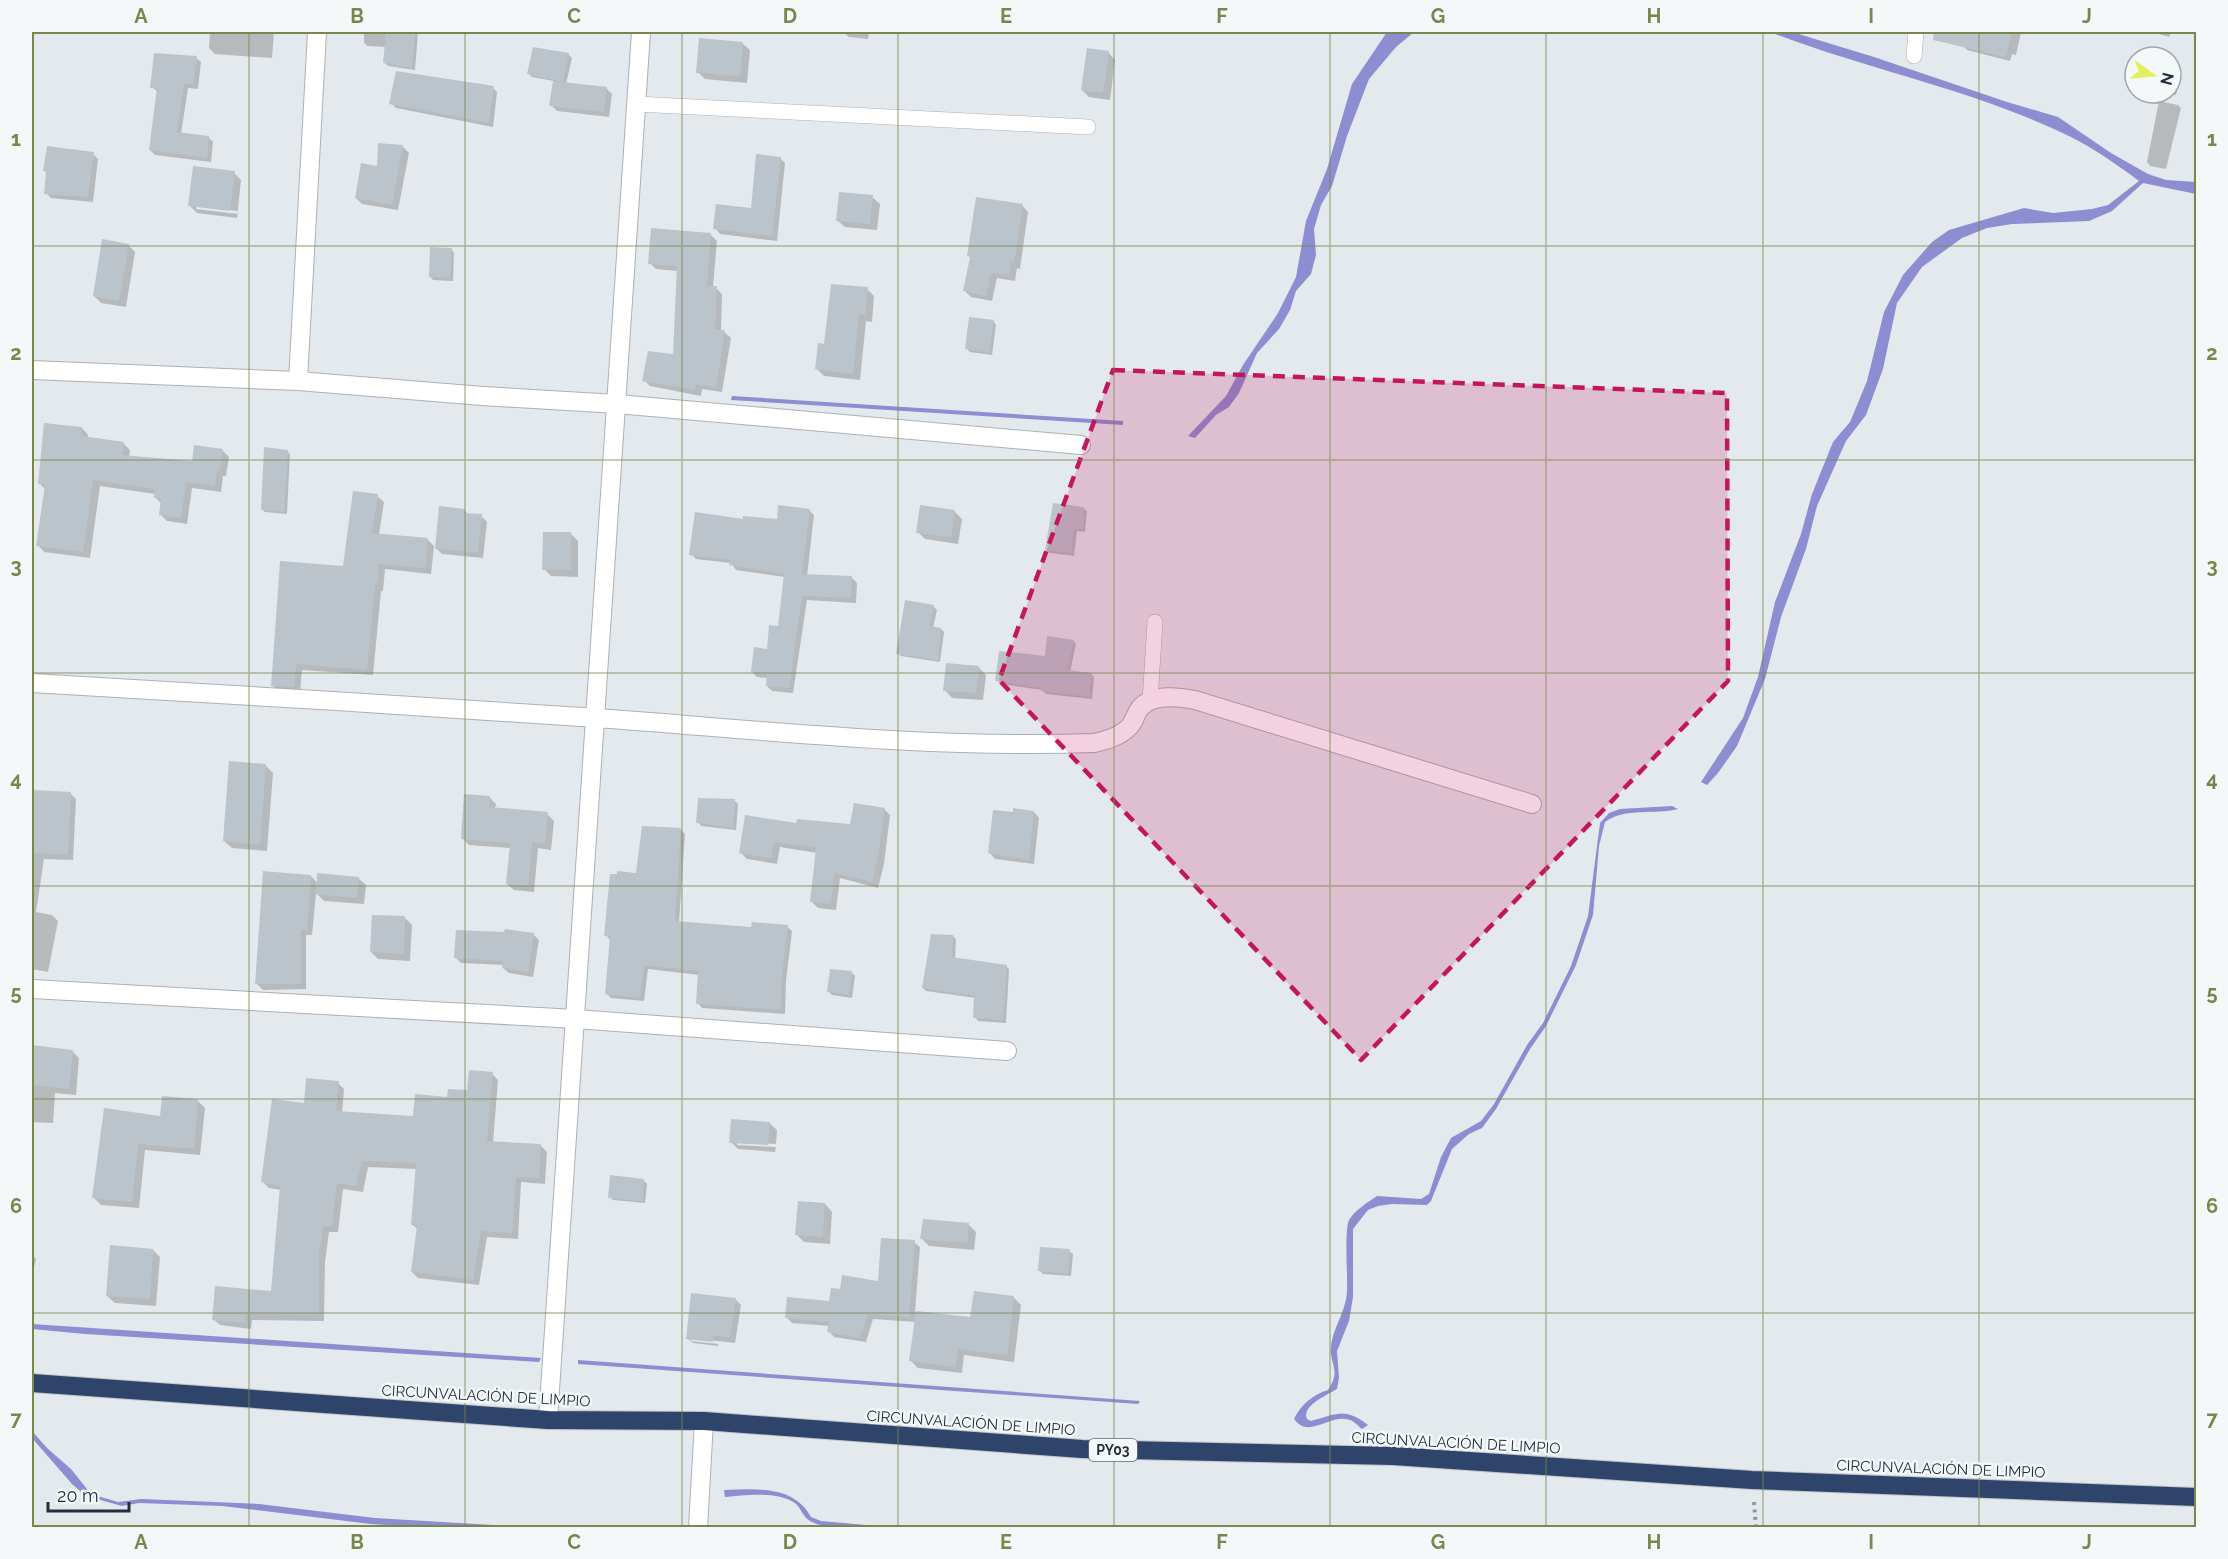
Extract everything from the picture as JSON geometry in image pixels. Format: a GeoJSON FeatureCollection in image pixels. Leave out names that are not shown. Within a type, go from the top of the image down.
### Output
{"type":"FeatureCollection","features":[{"type":"Feature","properties":{"kind":"highway","name":"CIRCUNVALACIÓN DE LIMPIO"},"geometry":{"type":"LineString","coordinates":[[32,1383],[548,1420],[704,1421],[1082,1449],[1393,1456],[1752,1480],[2196,1497]]}},
{"type":"Feature","properties":{"kind":"street"},"geometry":{"type":"LineString","coordinates":[[298,381],[317,32]]}},
{"type":"Feature","properties":{"kind":"street"},"geometry":{"type":"LineString","coordinates":[[548,1420],[641,32]]}},
{"type":"Feature","properties":{"kind":"street"},"geometry":{"type":"LineString","coordinates":[[32,370],[298,381],[616,404],[1081,445]]}},
{"type":"Feature","properties":{"kind":"street"},"geometry":{"type":"LineString","coordinates":[[32,683],[596,718],[848,738],[979,745],[1094,743],[1108,739],[1129,728],[1140,708],[1150,701],[1167,697],[1195,700],[1532,804]]}},
{"type":"Feature","properties":{"kind":"street"},"geometry":{"type":"LineString","coordinates":[[32,989],[576,1019],[1007,1051]]}},
{"type":"Feature","properties":{"kind":"street"},"geometry":{"type":"LineString","coordinates":[[698,1527],[704,1421]]}},
{"type":"Feature","properties":{"kind":"lane"},"geometry":{"type":"LineString","coordinates":[[1914,56],[1916,32]]}},
{"type":"Feature","properties":{"kind":"lane"},"geometry":{"type":"LineString","coordinates":[[636,104],[1088,127]]}},
{"type":"Feature","properties":{"kind":"lane"},"geometry":{"type":"LineString","coordinates":[[1150,701],[1155,622]]}},
{"type":"Feature","properties":{"kind":"highlighted area"},"geometry":{"type":"Polygon","coordinates":[[[1113,370],[1727,393],[1728,681],[1361,1060],[999,680],[1113,370]]]}},
{"type":"Feature","properties":{"kind":"water"},"geometry":{"type":"Polygon","coordinates":[[[1387,32],[1414,32],[1396,47],[1369,79],[1347,136],[1332,186],[1321,205],[1314,229],[1316,255],[1311,274],[1296,291],[1290,310],[1279,329],[1257,353],[1239,393],[1229,407],[1216,415],[1195,438],[1188,436],[1226,396],[1243,365],[1278,313],[1296,277],[1306,221],[1327,169],[1352,84],[1387,32]]]}},
{"type":"Feature","properties":{"kind":"water"},"geometry":{"type":"Polygon","coordinates":[[[1770,32],[1792,32],[2058,117],[2111,153],[2148,174],[2166,180],[2196,182],[2196,194],[2143,183],[2112,211],[2089,221],[2012,224],[1987,228],[1962,238],[1922,267],[1897,303],[1883,369],[1866,415],[1846,441],[1817,506],[1806,549],[1781,617],[1765,679],[1737,746],[1707,785],[1701,782],[1743,718],[1758,677],[1775,602],[1801,534],[1812,494],[1833,442],[1850,422],[1867,381],[1884,312],[1903,275],[1932,242],[1949,230],[2024,208],[2053,213],[2108,205],[2139,181],[2087,146],[2033,120],[1959,93],[1770,32]]]}},
{"type":"Feature","properties":{"kind":"water"},"geometry":{"type":"Polygon","coordinates":[[[732,396],[1123,421],[1123,425],[731,400],[732,396]]]}},
{"type":"Feature","properties":{"kind":"water"},"geometry":{"type":"Polygon","coordinates":[[[1672,806],[1678,809],[1622,814],[1605,822],[1599,846],[1593,915],[1576,965],[1546,1026],[1530,1049],[1496,1109],[1482,1128],[1469,1134],[1452,1149],[1431,1201],[1427,1205],[1378,1206],[1368,1210],[1353,1229],[1353,1297],[1349,1321],[1337,1351],[1339,1378],[1337,1389],[1311,1405],[1306,1414],[1307,1419],[1311,1421],[1335,1414],[1347,1414],[1368,1425],[1362,1429],[1352,1421],[1342,1419],[1313,1427],[1300,1425],[1294,1419],[1300,1409],[1313,1397],[1328,1390],[1334,1377],[1331,1346],[1347,1293],[1346,1244],[1349,1220],[1377,1196],[1421,1199],[1429,1194],[1441,1157],[1451,1138],[1481,1121],[1494,1104],[1527,1045],[1543,1023],[1571,966],[1588,916],[1600,823],[1609,813],[1620,809],[1672,806]]]}},
{"type":"Feature","properties":{"kind":"water"},"geometry":{"type":"Polygon","coordinates":[[[32,1324],[541,1358],[539,1362],[85,1334],[32,1329],[32,1324]]]}},
{"type":"Feature","properties":{"kind":"water"},"geometry":{"type":"Polygon","coordinates":[[[578,1360],[1140,1401],[1138,1404],[578,1364],[578,1360]]]}},
{"type":"Feature","properties":{"kind":"water"},"geometry":{"type":"Polygon","coordinates":[[[32,1431],[71,1469],[91,1494],[118,1502],[141,1499],[259,1504],[375,1518],[529,1527],[420,1527],[371,1524],[222,1506],[139,1503],[122,1506],[86,1496],[72,1484],[32,1438],[32,1431]]]}},
{"type":"Feature","properties":{"kind":"water"},"geometry":{"type":"Polygon","coordinates":[[[724,1490],[773,1491],[795,1499],[811,1517],[821,1521],[889,1527],[848,1528],[817,1524],[810,1521],[795,1503],[788,1499],[770,1495],[725,1497],[724,1490]]]}},
{"type":"Feature","properties":{"kind":"building"},"geometry":{"type":"Polygon","coordinates":[[[386,32],[415,32],[412,68],[383,63],[386,32]]]}},
{"type":"Feature","properties":{"kind":"building"},"geometry":{"type":"Polygon","coordinates":[[[1934,32],[2012,32],[2006,57],[1933,40],[1934,32]]]}},
{"type":"Feature","properties":{"kind":"building"},"geometry":{"type":"Polygon","coordinates":[[[699,38],[743,42],[740,76],[696,73],[699,38]]]}},
{"type":"Feature","properties":{"kind":"building"},"geometry":{"type":"Polygon","coordinates":[[[533,47],[569,53],[563,82],[527,74],[533,47]]]}},
{"type":"Feature","properties":{"kind":"building"},"geometry":{"type":"Polygon","coordinates":[[[1087,48],[1109,51],[1103,93],[1081,90],[1087,48]]]}},
{"type":"Feature","properties":{"kind":"building"},"geometry":{"type":"Polygon","coordinates":[[[154,53],[197,56],[193,85],[184,84],[177,132],[209,136],[207,158],[149,150],[157,88],[150,88],[154,53]]]}},
{"type":"Feature","properties":{"kind":"building"},"geometry":{"type":"Polygon","coordinates":[[[396,71],[494,86],[489,123],[389,104],[396,71]]]}},
{"type":"Feature","properties":{"kind":"building"},"geometry":{"type":"Polygon","coordinates":[[[553,81],[607,87],[604,112],[549,106],[553,81]]]}},
{"type":"Feature","properties":{"kind":"building"},"geometry":{"type":"Polygon","coordinates":[[[378,143],[403,145],[392,205],[355,198],[361,163],[377,166],[378,143]]]}},
{"type":"Feature","properties":{"kind":"building"},"geometry":{"type":"Polygon","coordinates":[[[47,146],[94,152],[88,197],[44,194],[46,171],[43,171],[47,146]]]}},
{"type":"Feature","properties":{"kind":"building"},"geometry":{"type":"Polygon","coordinates":[[[756,154],[781,157],[772,236],[713,229],[716,204],[751,208],[756,154]]]}},
{"type":"Feature","properties":{"kind":"building"},"geometry":{"type":"Polygon","coordinates":[[[193,166],[235,171],[230,211],[188,206],[193,166]]]}},
{"type":"Feature","properties":{"kind":"building"},"geometry":{"type":"Polygon","coordinates":[[[839,192],[873,195],[870,224],[836,221],[839,192]]]}},
{"type":"Feature","properties":{"kind":"building"},"geometry":{"type":"Polygon","coordinates":[[[976,197],[1023,204],[1014,263],[1011,262],[1009,275],[991,273],[986,296],[963,291],[970,257],[967,256],[976,197]]]}},
{"type":"Feature","properties":{"kind":"building"},"geometry":{"type":"Polygon","coordinates":[[[651,228],[711,233],[707,286],[717,286],[715,329],[725,330],[716,387],[696,384],[695,390],[642,381],[648,351],[673,354],[677,266],[648,264],[651,228]]]}},
{"type":"Feature","properties":{"kind":"building"},"geometry":{"type":"Polygon","coordinates":[[[102,239],[129,244],[119,301],[93,296],[102,239]]]}},
{"type":"Feature","properties":{"kind":"building"},"geometry":{"type":"Polygon","coordinates":[[[430,247],[452,248],[450,278],[429,277],[430,247]]]}},
{"type":"Feature","properties":{"kind":"building"},"geometry":{"type":"Polygon","coordinates":[[[831,284],[868,287],[865,315],[859,314],[853,374],[815,369],[818,343],[824,344],[831,284]]]}},
{"type":"Feature","properties":{"kind":"building"},"geometry":{"type":"Polygon","coordinates":[[[969,317],[994,320],[989,353],[965,349],[969,317]]]}},
{"type":"Feature","properties":{"kind":"building"},"geometry":{"type":"Polygon","coordinates":[[[44,423],[82,427],[82,436],[124,442],[122,455],[192,461],[194,445],[223,449],[220,471],[217,470],[215,486],[186,482],[181,518],[159,515],[161,498],[154,498],[154,489],[93,480],[83,552],[36,546],[45,485],[38,484],[44,423]]]}},
{"type":"Feature","properties":{"kind":"building"},"geometry":{"type":"Polygon","coordinates":[[[264,447],[288,450],[284,512],[261,510],[264,447]]]}},
{"type":"Feature","properties":{"kind":"building"},"geometry":{"type":"Polygon","coordinates":[[[353,491],[378,494],[372,533],[428,538],[425,568],[379,564],[367,670],[296,664],[294,687],[271,686],[280,561],[343,566],[353,491]]]}},
{"type":"Feature","properties":{"kind":"building"},"geometry":{"type":"Polygon","coordinates":[[[1053,503],[1084,507],[1083,529],[1074,529],[1071,553],[1045,550],[1053,503]]]}},
{"type":"Feature","properties":{"kind":"building"},"geometry":{"type":"Polygon","coordinates":[[[778,505],[810,509],[802,574],[852,576],[851,598],[802,596],[789,688],[766,686],[767,674],[751,672],[754,647],[767,649],[769,625],[778,626],[784,574],[729,565],[730,560],[689,555],[695,512],[743,519],[743,516],[777,519],[778,505]]]}},
{"type":"Feature","properties":{"kind":"building"},"geometry":{"type":"Polygon","coordinates":[[[920,505],[955,510],[951,537],[916,533],[920,505]]]}},
{"type":"Feature","properties":{"kind":"building"},"geometry":{"type":"Polygon","coordinates":[[[439,506],[465,509],[464,513],[482,514],[478,553],[435,549],[439,506]]]}},
{"type":"Feature","properties":{"kind":"building"},"geometry":{"type":"Polygon","coordinates":[[[543,532],[571,532],[571,570],[542,570],[543,532]]]}},
{"type":"Feature","properties":{"kind":"building"},"geometry":{"type":"Polygon","coordinates":[[[905,600],[934,605],[930,626],[941,628],[938,660],[896,654],[905,600]]]}},
{"type":"Feature","properties":{"kind":"building"},"geometry":{"type":"Polygon","coordinates":[[[1047,636],[1074,640],[1067,670],[1092,673],[1089,697],[1041,691],[1041,688],[995,681],[999,651],[1045,656],[1047,636]]]}},
{"type":"Feature","properties":{"kind":"building"},"geometry":{"type":"Polygon","coordinates":[[[946,663],[979,666],[976,693],[943,691],[946,663]]]}},
{"type":"Feature","properties":{"kind":"building"},"geometry":{"type":"Polygon","coordinates":[[[229,761],[266,764],[260,845],[223,841],[229,761]]]}},
{"type":"Feature","properties":{"kind":"building"},"geometry":{"type":"Polygon","coordinates":[[[32,790],[71,792],[68,855],[32,853],[32,790]]]}},
{"type":"Feature","properties":{"kind":"building"},"geometry":{"type":"Polygon","coordinates":[[[464,794],[490,796],[489,807],[548,812],[545,844],[532,842],[528,886],[506,884],[510,843],[461,839],[464,794]]]}},
{"type":"Feature","properties":{"kind":"building"},"geometry":{"type":"Polygon","coordinates":[[[698,798],[735,799],[733,828],[696,823],[698,798]]]}},
{"type":"Feature","properties":{"kind":"building"},"geometry":{"type":"Polygon","coordinates":[[[854,803],[885,808],[878,857],[872,882],[834,873],[831,904],[810,902],[816,848],[774,842],[771,858],[739,853],[745,815],[796,823],[797,819],[850,824],[854,803]]]}},
{"type":"Feature","properties":{"kind":"building"},"geometry":{"type":"Polygon","coordinates":[[[1013,808],[1034,811],[1029,860],[988,853],[993,810],[1013,812],[1013,808]]]}},
{"type":"Feature","properties":{"kind":"building"},"geometry":{"type":"Polygon","coordinates":[[[642,826],[681,828],[675,921],[751,927],[752,922],[788,925],[781,1010],[696,1004],[698,971],[644,965],[640,998],[605,994],[610,936],[604,936],[610,874],[617,874],[617,871],[636,873],[642,826]]]}},
{"type":"Feature","properties":{"kind":"building"},"geometry":{"type":"Polygon","coordinates":[[[263,871],[311,875],[307,930],[301,929],[301,984],[255,984],[263,871]]]}},
{"type":"Feature","properties":{"kind":"building"},"geometry":{"type":"Polygon","coordinates":[[[317,873],[359,877],[357,898],[316,894],[317,873]]]}},
{"type":"Feature","properties":{"kind":"building"},"geometry":{"type":"Polygon","coordinates":[[[372,915],[405,916],[404,954],[370,952],[372,915]]]}},
{"type":"Feature","properties":{"kind":"building"},"geometry":{"type":"Polygon","coordinates":[[[505,929],[534,933],[528,972],[502,968],[503,961],[454,958],[456,930],[504,932],[505,929]]]}},
{"type":"Feature","properties":{"kind":"building"},"geometry":{"type":"Polygon","coordinates":[[[931,934],[953,935],[952,957],[1007,965],[1003,1020],[973,1018],[974,996],[922,988],[931,934]]]}},
{"type":"Feature","properties":{"kind":"building"},"geometry":{"type":"Polygon","coordinates":[[[830,969],[852,971],[849,995],[827,992],[830,969]]]}},
{"type":"Feature","properties":{"kind":"building"},"geometry":{"type":"Polygon","coordinates":[[[32,1045],[73,1050],[69,1089],[32,1085],[32,1045]]]}},
{"type":"Feature","properties":{"kind":"building"},"geometry":{"type":"Polygon","coordinates":[[[469,1070],[493,1072],[487,1141],[541,1144],[539,1178],[516,1177],[512,1233],[481,1231],[473,1280],[411,1272],[417,1226],[411,1225],[416,1163],[362,1161],[356,1186],[337,1183],[332,1226],[323,1226],[319,1254],[319,1315],[246,1314],[245,1323],[212,1320],[215,1286],[271,1291],[280,1186],[261,1182],[272,1099],[304,1103],[306,1078],[339,1081],[336,1111],[413,1116],[415,1094],[447,1097],[448,1089],[467,1090],[469,1070]]]}},
{"type":"Feature","properties":{"kind":"building"},"geometry":{"type":"Polygon","coordinates":[[[162,1096],[198,1099],[194,1149],[138,1144],[132,1202],[92,1198],[104,1108],[160,1116],[162,1096]]]}},
{"type":"Feature","properties":{"kind":"building"},"geometry":{"type":"Polygon","coordinates":[[[731,1119],[770,1122],[768,1145],[729,1143],[731,1119]]]}},
{"type":"Feature","properties":{"kind":"building"},"geometry":{"type":"Polygon","coordinates":[[[610,1175],[644,1179],[642,1201],[608,1198],[610,1175]]]}},
{"type":"Feature","properties":{"kind":"building"},"geometry":{"type":"Polygon","coordinates":[[[798,1201],[825,1203],[823,1237],[795,1235],[798,1201]]]}},
{"type":"Feature","properties":{"kind":"building"},"geometry":{"type":"Polygon","coordinates":[[[923,1219],[969,1223],[967,1243],[920,1239],[923,1219]]]}},
{"type":"Feature","properties":{"kind":"building"},"geometry":{"type":"Polygon","coordinates":[[[881,1238],[915,1240],[909,1317],[868,1314],[860,1338],[827,1332],[829,1322],[785,1318],[787,1297],[829,1301],[831,1288],[840,1289],[842,1275],[878,1281],[881,1238]]]}},
{"type":"Feature","properties":{"kind":"building"},"geometry":{"type":"Polygon","coordinates":[[[110,1245],[153,1249],[150,1299],[106,1296],[110,1245]]]}},
{"type":"Feature","properties":{"kind":"building"},"geometry":{"type":"Polygon","coordinates":[[[1040,1247],[1070,1249],[1068,1274],[1038,1271],[1040,1247]]]}},
{"type":"Feature","properties":{"kind":"building"},"geometry":{"type":"Polygon","coordinates":[[[974,1291],[1014,1296],[1007,1355],[958,1349],[955,1367],[909,1361],[916,1311],[970,1317],[974,1291]]]}},
{"type":"Feature","properties":{"kind":"building"},"geometry":{"type":"Polygon","coordinates":[[[691,1293],[736,1298],[730,1338],[714,1335],[713,1342],[686,1339],[691,1293]]]}}]}
